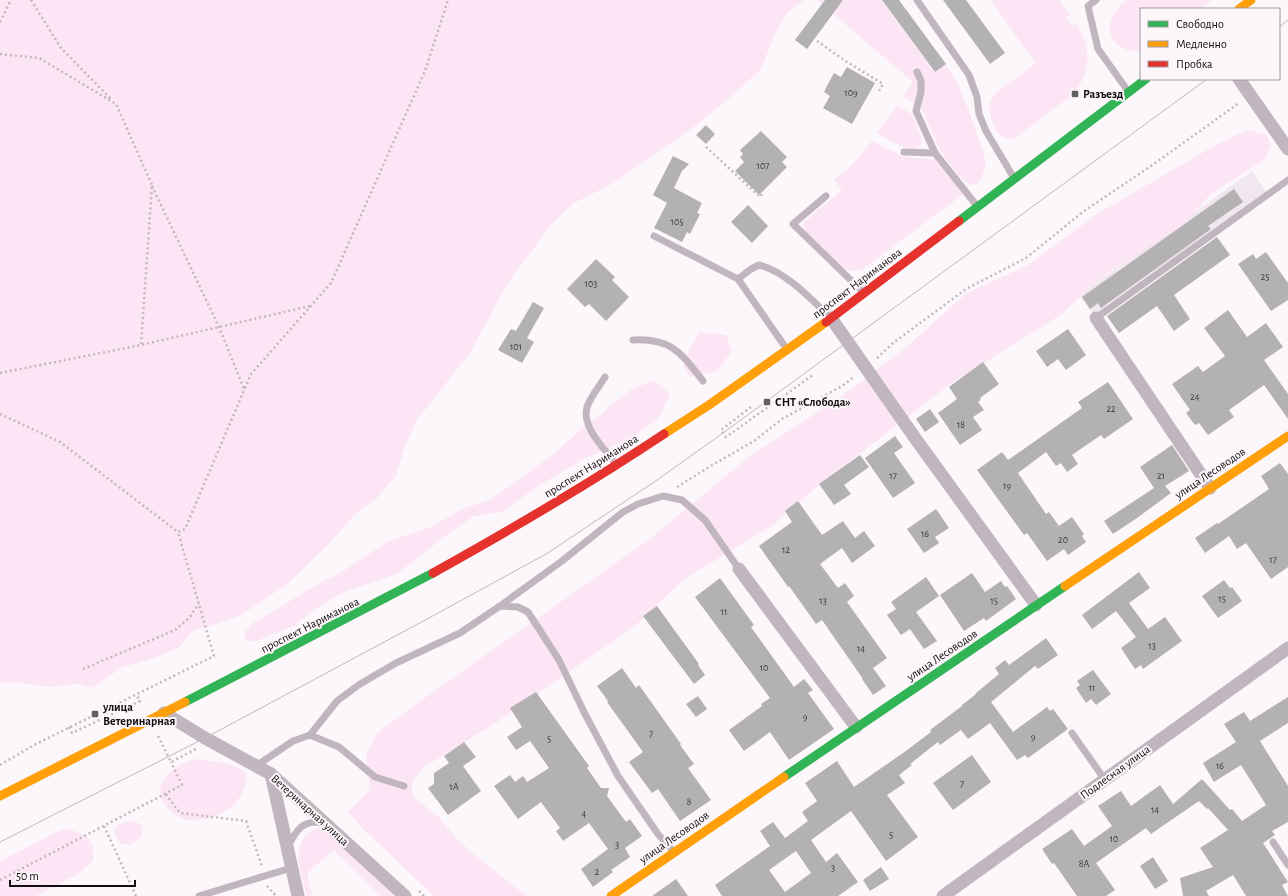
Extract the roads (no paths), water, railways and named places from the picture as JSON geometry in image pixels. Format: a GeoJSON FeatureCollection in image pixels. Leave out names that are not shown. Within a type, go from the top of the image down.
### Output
{"type":"FeatureCollection","features":[{"type":"Feature","properties":{"kind":"main road"},"geometry":{"type":"LineString","coordinates":[[1240,8],[1248,1]]}},
{"type":"Feature","properties":{"kind":"main road","name":"проспект Нариманова"},"geometry":{"type":"LineString","coordinates":[[0,796],[425,578],[618,465],[709,405],[831,318],[978,208],[1145,80]]}},
{"type":"Feature","properties":{"kind":"main road","name":"улица Лесоводов"},"geometry":{"type":"LineString","coordinates":[[611,896],[856,727],[1288,436]]}},
{"type":"Feature","properties":{"kind":"street"},"geometry":{"type":"LineString","coordinates":[[1240,80],[1288,149]]}},
{"type":"Feature","properties":{"kind":"street"},"geometry":{"type":"LineString","coordinates":[[831,318],[1036,605]]}},
{"type":"Feature","properties":{"kind":"street"},"geometry":{"type":"LineString","coordinates":[[1096,318],[1210,488]]}},
{"type":"Feature","properties":{"kind":"street"},"geometry":{"type":"LineString","coordinates":[[740,569],[856,727]]}},
{"type":"Feature","properties":{"kind":"street","name":"Подлесная улица"},"geometry":{"type":"LineString","coordinates":[[943,896],[1288,648]]}},
{"type":"Feature","properties":{"kind":"street","name":"Ветеринарная улица"},"geometry":{"type":"LineString","coordinates":[[164,713],[205,738],[271,774],[405,896]]}},
{"type":"Feature","properties":{"kind":"street"},"geometry":{"type":"LineString","coordinates":[[271,774],[298,896]]}},
{"type":"Feature","properties":{"kind":"lane"},"geometry":{"type":"LineString","coordinates":[[917,0],[969,75],[976,96],[979,114],[986,131],[1015,179]]}},
{"type":"Feature","properties":{"kind":"lane"},"geometry":{"type":"LineString","coordinates":[[1096,0],[1088,6],[1098,49],[1129,92]]}},
{"type":"Feature","properties":{"kind":"lane"},"geometry":{"type":"LineString","coordinates":[[917,72],[921,81],[921,87],[916,111],[935,153],[978,208]]}},
{"type":"Feature","properties":{"kind":"lane"},"geometry":{"type":"LineString","coordinates":[[904,152],[935,153]]}},
{"type":"Feature","properties":{"kind":"lane"},"geometry":{"type":"LineString","coordinates":[[1096,318],[1288,180]]}},
{"type":"Feature","properties":{"kind":"lane"},"geometry":{"type":"LineString","coordinates":[[826,196],[793,224],[865,293]]}},
{"type":"Feature","properties":{"kind":"lane"},"geometry":{"type":"LineString","coordinates":[[654,236],[738,279],[787,349]]}},
{"type":"Feature","properties":{"kind":"lane"},"geometry":{"type":"LineString","coordinates":[[738,279],[759,265],[773,270],[807,296],[831,318]]}},
{"type":"Feature","properties":{"kind":"lane"},"geometry":{"type":"LineString","coordinates":[[633,340],[647,339],[661,342],[680,353],[703,381]]}},
{"type":"Feature","properties":{"kind":"lane"},"geometry":{"type":"LineString","coordinates":[[605,377],[587,407],[586,418],[589,427],[618,465]]}},
{"type":"Feature","properties":{"kind":"lane"},"geometry":{"type":"LineString","coordinates":[[256,766],[293,741],[310,735],[337,701],[360,684],[396,663],[460,633],[562,562],[623,512],[638,504],[663,496],[682,500],[705,520],[740,569]]}},
{"type":"Feature","properties":{"kind":"lane"},"geometry":{"type":"LineString","coordinates":[[500,606],[518,607],[528,612],[559,660],[585,714],[618,776],[658,834],[674,852]]}},
{"type":"Feature","properties":{"kind":"lane"},"geometry":{"type":"LineString","coordinates":[[1072,734],[1105,780]]}},
{"type":"Feature","properties":{"kind":"lane"},"geometry":{"type":"LineString","coordinates":[[310,735],[339,747],[376,777],[404,786]]}},
{"type":"Feature","properties":{"kind":"lane"},"geometry":{"type":"LineString","coordinates":[[287,848],[295,833],[303,825],[313,821],[326,824]]}},
{"type":"Feature","properties":{"kind":"lane"},"geometry":{"type":"LineString","coordinates":[[1273,842],[1288,865]]}},
{"type":"Feature","properties":{"kind":"lane"},"geometry":{"type":"LineString","coordinates":[[199,896],[292,868]]}},
{"type":"Feature","properties":{"kind":"tram line"},"geometry":{"type":"LineString","coordinates":[[1280,26],[1288,20]]}},
{"type":"Feature","properties":{"kind":"tram line"},"geometry":{"type":"LineString","coordinates":[[0,842],[205,738],[546,554],[657,480],[723,433],[1206,80]]}},
{"type":"Feature","properties":{"kind":"place","name":"Разъезд"},"geometry":{"type":"Point","coordinates":[1075,94]}},
{"type":"Feature","properties":{"kind":"place","name":"СНТ «Слобода»"},"geometry":{"type":"Point","coordinates":[767,402]}},
{"type":"Feature","properties":{"kind":"place","name":"улица Ветеринарная"},"geometry":{"type":"Point","coordinates":[95,714]}}]}
